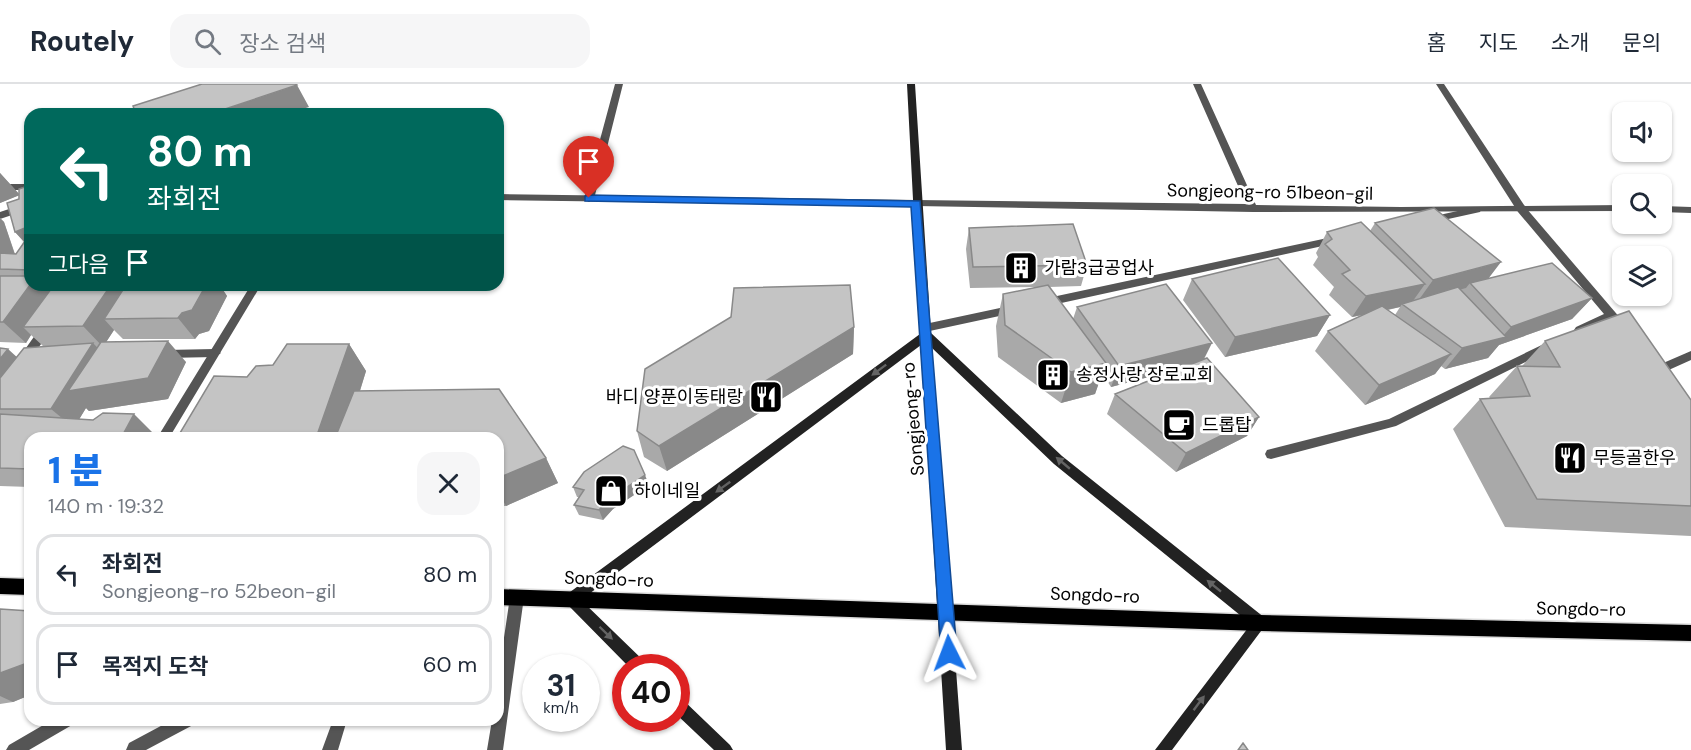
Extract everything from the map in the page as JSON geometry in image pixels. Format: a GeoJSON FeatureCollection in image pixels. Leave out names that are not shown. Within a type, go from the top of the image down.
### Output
{"type":"FeatureCollection","features":[{"type":"Feature","properties":{"kind":"main road"},"geometry":{"type":"LineString","coordinates":[[0,586],[24,587]]}},
{"type":"Feature","properties":{"kind":"main road","name":"Songdo-ro"},"geometry":{"type":"LineString","coordinates":[[504,597],[1260,623],[1691,633]]}},
{"type":"Feature","properties":{"kind":"street"},"geometry":{"type":"LineString","coordinates":[[589,198],[619,84]]}},
{"type":"Feature","properties":{"kind":"street","name":"Songjeong-ro"},"geometry":{"type":"LineString","coordinates":[[911,84],[916,203],[947,611],[954,750]]}},
{"type":"Feature","properties":{"kind":"street"},"geometry":{"type":"LineString","coordinates":[[1197,84],[1253,209]]}},
{"type":"Feature","properties":{"kind":"street"},"geometry":{"type":"LineString","coordinates":[[1440,84],[1522,210],[1627,333]]}},
{"type":"Feature","properties":{"kind":"street"},"geometry":{"type":"LineString","coordinates":[[0,187],[24,187]]}},
{"type":"Feature","properties":{"kind":"street","name":"Songjeong-ro 51beon-gil"},"geometry":{"type":"LineString","coordinates":[[504,197],[1253,209],[1612,208]]}},
{"type":"Feature","properties":{"kind":"street"},"geometry":{"type":"LineString","coordinates":[[0,216],[24,207]]}},
{"type":"Feature","properties":{"kind":"street"},"geometry":{"type":"LineString","coordinates":[[1672,209],[1691,210]]}},
{"type":"Feature","properties":{"kind":"street"},"geometry":{"type":"LineString","coordinates":[[1417,223],[1476,210]]}},
{"type":"Feature","properties":{"kind":"street"},"geometry":{"type":"LineString","coordinates":[[626,654],[571,599],[926,331],[1347,238]]}},
{"type":"Feature","properties":{"kind":"street"},"geometry":{"type":"LineString","coordinates":[[167,432],[252,291]]}},
{"type":"Feature","properties":{"kind":"street"},"geometry":{"type":"LineString","coordinates":[[1270,454],[1392,423],[1611,315]]}},
{"type":"Feature","properties":{"kind":"street"},"geometry":{"type":"LineString","coordinates":[[26,358],[53,319]]}},
{"type":"Feature","properties":{"kind":"street"},"geometry":{"type":"LineString","coordinates":[[926,331],[1058,460],[1260,623],[1163,750]]}},
{"type":"Feature","properties":{"kind":"street"},"geometry":{"type":"LineString","coordinates":[[155,354],[215,353]]}},
{"type":"Feature","properties":{"kind":"street"},"geometry":{"type":"LineString","coordinates":[[1658,370],[1691,355]]}},
{"type":"Feature","properties":{"kind":"street"},"geometry":{"type":"LineString","coordinates":[[504,676],[517,597]]}},
{"type":"Feature","properties":{"kind":"street"},"geometry":{"type":"LineString","coordinates":[[690,717],[724,750]]}},
{"type":"Feature","properties":{"kind":"street"},"geometry":{"type":"LineString","coordinates":[[14,750],[56,726]]}},
{"type":"Feature","properties":{"kind":"street"},"geometry":{"type":"LineString","coordinates":[[134,750],[176,726]]}},
{"type":"Feature","properties":{"kind":"street"},"geometry":{"type":"LineString","coordinates":[[330,750],[338,726]]}},
{"type":"Feature","properties":{"kind":"street"},"geometry":{"type":"LineString","coordinates":[[495,750],[498,726]]}},
{"type":"Feature","properties":{"kind":"building"},"geometry":{"type":"Polygon","coordinates":[[[202,84],[297,85],[228,108],[134,108],[133,106],[202,84]]]}},
{"type":"Feature","properties":{"kind":"building"},"geometry":{"type":"Polygon","coordinates":[[[24,187],[24,228],[15,232],[7,203],[19,199],[19,189],[24,187]]]}},
{"type":"Feature","properties":{"kind":"building"},"geometry":{"type":"Polygon","coordinates":[[[1434,208],[1501,262],[1433,280],[1375,223],[1434,208]]]}},
{"type":"Feature","properties":{"kind":"building"},"geometry":{"type":"Polygon","coordinates":[[[1361,222],[1425,284],[1366,296],[1342,274],[1350,270],[1325,244],[1332,239],[1327,232],[1361,222]]]}},
{"type":"Feature","properties":{"kind":"building"},"geometry":{"type":"Polygon","coordinates":[[[1073,224],[1087,265],[973,267],[969,228],[1073,224]]]}},
{"type":"Feature","properties":{"kind":"building"},"geometry":{"type":"Polygon","coordinates":[[[24,243],[24,270],[0,269],[0,253],[16,254],[24,243]]]}},
{"type":"Feature","properties":{"kind":"building"},"geometry":{"type":"Polygon","coordinates":[[[1278,258],[1330,315],[1235,337],[1192,279],[1278,258]]]}},
{"type":"Feature","properties":{"kind":"building"},"geometry":{"type":"Polygon","coordinates":[[[1552,263],[1592,298],[1511,327],[1470,283],[1552,263]]]}},
{"type":"Feature","properties":{"kind":"building"},"geometry":{"type":"Polygon","coordinates":[[[0,276],[24,276],[26,291],[3,322],[0,322],[0,276]]]}},
{"type":"Feature","properties":{"kind":"building"},"geometry":{"type":"Polygon","coordinates":[[[1166,284],[1212,343],[1119,366],[1077,307],[1166,284]]]}},
{"type":"Feature","properties":{"kind":"building"},"geometry":{"type":"Polygon","coordinates":[[[850,285],[854,327],[659,446],[637,431],[645,369],[731,317],[734,288],[850,285]]]}},
{"type":"Feature","properties":{"kind":"building"},"geometry":{"type":"Polygon","coordinates":[[[1048,285],[1106,363],[1071,372],[1005,325],[1003,294],[1048,285]]]}},
{"type":"Feature","properties":{"kind":"building"},"geometry":{"type":"Polygon","coordinates":[[[1458,287],[1506,337],[1462,348],[1402,304],[1458,287]]]}},
{"type":"Feature","properties":{"kind":"building"},"geometry":{"type":"Polygon","coordinates":[[[50,291],[107,291],[83,326],[23,327],[50,291]]]}},
{"type":"Feature","properties":{"kind":"building"},"geometry":{"type":"Polygon","coordinates":[[[122,291],[203,291],[192,310],[182,313],[178,318],[104,319],[122,291]]]}},
{"type":"Feature","properties":{"kind":"building"},"geometry":{"type":"Polygon","coordinates":[[[1382,306],[1451,354],[1379,385],[1328,331],[1382,306]]]}},
{"type":"Feature","properties":{"kind":"building","name":"무등골한우"},"geometry":{"type":"Polygon","coordinates":[[[1629,311],[1691,400],[1691,506],[1537,499],[1480,399],[1530,396],[1517,366],[1560,367],[1545,341],[1629,311]]]}},
{"type":"Feature","properties":{"kind":"building"},"geometry":{"type":"Polygon","coordinates":[[[168,341],[148,378],[68,391],[101,342],[168,341]]]}},
{"type":"Feature","properties":{"kind":"building"},"geometry":{"type":"Polygon","coordinates":[[[93,343],[51,409],[0,409],[0,378],[24,348],[93,343]]]}},
{"type":"Feature","properties":{"kind":"building"},"geometry":{"type":"Polygon","coordinates":[[[287,344],[349,344],[318,432],[181,432],[214,376],[247,377],[256,366],[273,365],[287,344]]]}},
{"type":"Feature","properties":{"kind":"building"},"geometry":{"type":"Polygon","coordinates":[[[0,348],[8,349],[0,359],[0,348]]]}},
{"type":"Feature","properties":{"kind":"building","name":"드롭탑"},"geometry":{"type":"Polygon","coordinates":[[[1207,358],[1259,417],[1186,453],[1115,394],[1207,358]]]}},
{"type":"Feature","properties":{"kind":"building"},"geometry":{"type":"Polygon","coordinates":[[[499,389],[546,458],[504,476],[504,432],[337,432],[354,391],[499,389]]]}},
{"type":"Feature","properties":{"kind":"building"},"geometry":{"type":"Polygon","coordinates":[[[103,413],[134,414],[124,432],[24,432],[24,469],[0,468],[0,414],[93,420],[103,413]]]}},
{"type":"Feature","properties":{"kind":"building","name":"하이네일"},"geometry":{"type":"Polygon","coordinates":[[[623,446],[634,450],[645,475],[609,499],[599,510],[574,505],[584,490],[573,487],[584,472],[623,446]]]}},
{"type":"Feature","properties":{"kind":"building"},"geometry":{"type":"Polygon","coordinates":[[[0,609],[24,611],[24,664],[0,673],[0,609]]]}},
{"type":"Feature","properties":{"kind":"building"},"geometry":{"type":"Polygon","coordinates":[[[1243,743],[1248,750],[1238,750],[1243,743]]]}},
{"type":"Feature","properties":{"kind":"place","name":"가람3급공업사"},"geometry":{"type":"Point","coordinates":[1021,268]}},
{"type":"Feature","properties":{"kind":"place","name":"송정사랑 장로교회"},"geometry":{"type":"Point","coordinates":[1053,375]}},
{"type":"Feature","properties":{"kind":"place","name":"바디 양푼이동태랑"},"geometry":{"type":"Point","coordinates":[766,397]}},
{"type":"Feature","properties":{"kind":"place","name":"드롭탑"},"geometry":{"type":"Point","coordinates":[1179,425]}},
{"type":"Feature","properties":{"kind":"place","name":"무등골한우"},"geometry":{"type":"Point","coordinates":[1570,458]}},
{"type":"Feature","properties":{"kind":"place","name":"하이네일"},"geometry":{"type":"Point","coordinates":[611,491]}},
{"type":"Feature","properties":{"kind":"route"},"geometry":{"type":"LineString","coordinates":[[589,198],[916,203],[939,492],[949,653]]}}]}
